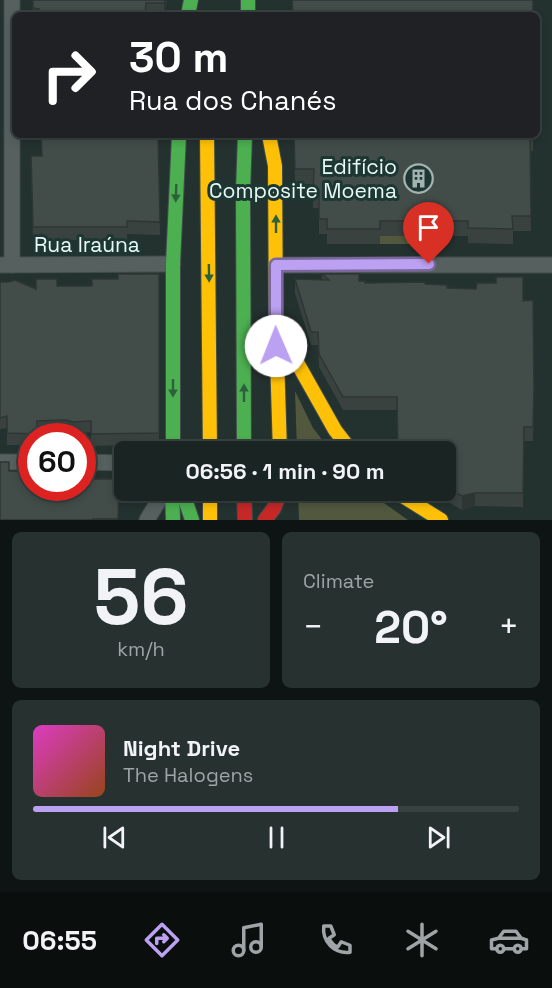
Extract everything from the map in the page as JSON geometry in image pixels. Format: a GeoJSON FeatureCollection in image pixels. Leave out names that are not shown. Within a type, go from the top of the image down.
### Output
{"type":"FeatureCollection","features":[{"type":"Feature","properties":{"kind":"main road"},"geometry":{"type":"LineString","coordinates":[[173,441],[173,264],[179,138]]}},
{"type":"Feature","properties":{"kind":"main road"},"geometry":{"type":"LineString","coordinates":[[207,138],[210,441]]}},
{"type":"Feature","properties":{"kind":"main road"},"geometry":{"type":"LineString","coordinates":[[244,441],[245,138]]}},
{"type":"Feature","properties":{"kind":"main road"},"geometry":{"type":"LineString","coordinates":[[269,138],[275,166],[280,441]]}},
{"type":"Feature","properties":{"kind":"main road"},"geometry":{"type":"LineString","coordinates":[[276,325],[335,430],[344,441]]}},
{"type":"Feature","properties":{"kind":"main road"},"geometry":{"type":"LineString","coordinates":[[172,501],[173,520]]}},
{"type":"Feature","properties":{"kind":"main road"},"geometry":{"type":"LineString","coordinates":[[186,501],[192,520]]}},
{"type":"Feature","properties":{"kind":"main road"},"geometry":{"type":"LineString","coordinates":[[210,501],[210,520]]}},
{"type":"Feature","properties":{"kind":"main road"},"geometry":{"type":"LineString","coordinates":[[244,501],[244,520]]}},
{"type":"Feature","properties":{"kind":"main road"},"geometry":{"type":"LineString","coordinates":[[265,520],[277,501]]}},
{"type":"Feature","properties":{"kind":"main road"},"geometry":{"type":"LineString","coordinates":[[411,501],[441,520]]}},
{"type":"Feature","properties":{"kind":"street"},"geometry":{"type":"LineString","coordinates":[[6,265],[12,0]]}},
{"type":"Feature","properties":{"kind":"street","name":"Rua Iraúna"},"geometry":{"type":"LineString","coordinates":[[6,265],[173,264]]}},
{"type":"Feature","properties":{"kind":"street"},"geometry":{"type":"LineString","coordinates":[[276,265],[552,265]]}},
{"type":"Feature","properties":{"kind":"street"},"geometry":{"type":"LineString","coordinates":[[0,462],[18,462]]}},
{"type":"Feature","properties":{"kind":"street"},"geometry":{"type":"LineString","coordinates":[[96,462],[114,462]]}},
{"type":"Feature","properties":{"kind":"street"},"geometry":{"type":"LineString","coordinates":[[147,520],[158,501]]}},
{"type":"Feature","properties":{"kind":"green space"},"geometry":{"type":"Polygon","coordinates":[[[380,236],[446,236],[446,244],[380,244],[380,236]]]}},
{"type":"Feature","properties":{"kind":"green space"},"geometry":{"type":"Polygon","coordinates":[[[295,391],[313,428],[323,441],[297,441],[295,391]]]}},
{"type":"Feature","properties":{"kind":"green space"},"geometry":{"type":"Polygon","coordinates":[[[298,501],[381,501],[408,520],[299,520],[298,501]]]}},
{"type":"Feature","properties":{"kind":"building"},"geometry":{"type":"Polygon","coordinates":[[[33,0],[165,0],[164,3],[146,3],[145,12],[39,12],[39,9],[33,8],[33,0]]]}},
{"type":"Feature","properties":{"kind":"building"},"geometry":{"type":"Polygon","coordinates":[[[292,0],[533,0],[533,12],[293,12],[292,0]]]}},
{"type":"Feature","properties":{"kind":"building"},"geometry":{"type":"Polygon","coordinates":[[[41,138],[158,138],[160,222],[127,221],[127,227],[33,227],[31,156],[42,156],[41,138]]]}},
{"type":"Feature","properties":{"kind":"building"},"geometry":{"type":"Polygon","coordinates":[[[294,138],[530,138],[531,216],[512,216],[513,229],[468,228],[468,221],[380,221],[380,229],[327,229],[327,219],[319,219],[319,193],[313,193],[314,169],[295,169],[294,138]]]}},
{"type":"Feature","properties":{"kind":"building"},"geometry":{"type":"Polygon","coordinates":[[[118,274],[159,274],[159,433],[96,434],[96,423],[66,420],[18,423],[18,433],[7,433],[7,416],[0,418],[0,282],[15,280],[36,289],[36,279],[57,279],[57,286],[92,286],[92,279],[118,279],[118,274]]]}},
{"type":"Feature","properties":{"kind":"building"},"geometry":{"type":"Polygon","coordinates":[[[322,274],[359,274],[359,281],[365,281],[365,283],[425,282],[425,284],[447,285],[447,288],[476,289],[477,283],[496,283],[496,277],[523,277],[523,301],[533,300],[534,388],[533,427],[524,427],[523,493],[475,493],[462,496],[456,493],[456,441],[398,441],[397,397],[343,397],[319,354],[318,332],[311,332],[295,279],[329,280],[322,274]]]}},
{"type":"Feature","properties":{"kind":"building"},"geometry":{"type":"Polygon","coordinates":[[[0,462],[9,462],[9,471],[18,471],[18,501],[96,501],[96,479],[114,479],[114,501],[118,501],[118,519],[0,520],[0,462]]]}},
{"type":"Feature","properties":{"kind":"traffic: fast"},"geometry":{"type":"LineString","coordinates":[[189,12],[191,0]]}},
{"type":"Feature","properties":{"kind":"traffic: fast"},"geometry":{"type":"LineString","coordinates":[[248,0],[248,12]]}},
{"type":"Feature","properties":{"kind":"traffic: fast"},"geometry":{"type":"LineString","coordinates":[[173,441],[173,264],[179,138]]}},
{"type":"Feature","properties":{"kind":"traffic: fast"},"geometry":{"type":"LineString","coordinates":[[244,441],[245,138]]}},
{"type":"Feature","properties":{"kind":"traffic: fast"},"geometry":{"type":"LineString","coordinates":[[172,501],[173,520]]}},
{"type":"Feature","properties":{"kind":"traffic: fast"},"geometry":{"type":"LineString","coordinates":[[186,501],[192,520]]}},
{"type":"Feature","properties":{"kind":"traffic: slow"},"geometry":{"type":"LineString","coordinates":[[207,138],[210,441]]}},
{"type":"Feature","properties":{"kind":"traffic: slow"},"geometry":{"type":"LineString","coordinates":[[270,138],[275,166],[280,441]]}},
{"type":"Feature","properties":{"kind":"traffic: slow"},"geometry":{"type":"LineString","coordinates":[[276,325],[335,430],[344,441]]}},
{"type":"Feature","properties":{"kind":"traffic: slow"},"geometry":{"type":"LineString","coordinates":[[210,501],[210,520]]}},
{"type":"Feature","properties":{"kind":"traffic: slow"},"geometry":{"type":"LineString","coordinates":[[411,501],[441,520]]}},
{"type":"Feature","properties":{"kind":"traffic: jam"},"geometry":{"type":"LineString","coordinates":[[244,501],[245,520]]}},
{"type":"Feature","properties":{"kind":"traffic: jam"},"geometry":{"type":"LineString","coordinates":[[265,520],[277,501]]}},
{"type":"Feature","properties":{"kind":"place","name":"Edifício Composite Moema"},"geometry":{"type":"Point","coordinates":[418,178]}},
{"type":"Feature","properties":{"kind":"route"},"geometry":{"type":"LineString","coordinates":[[276,346],[276,265],[298,263],[429,264]]}}]}
